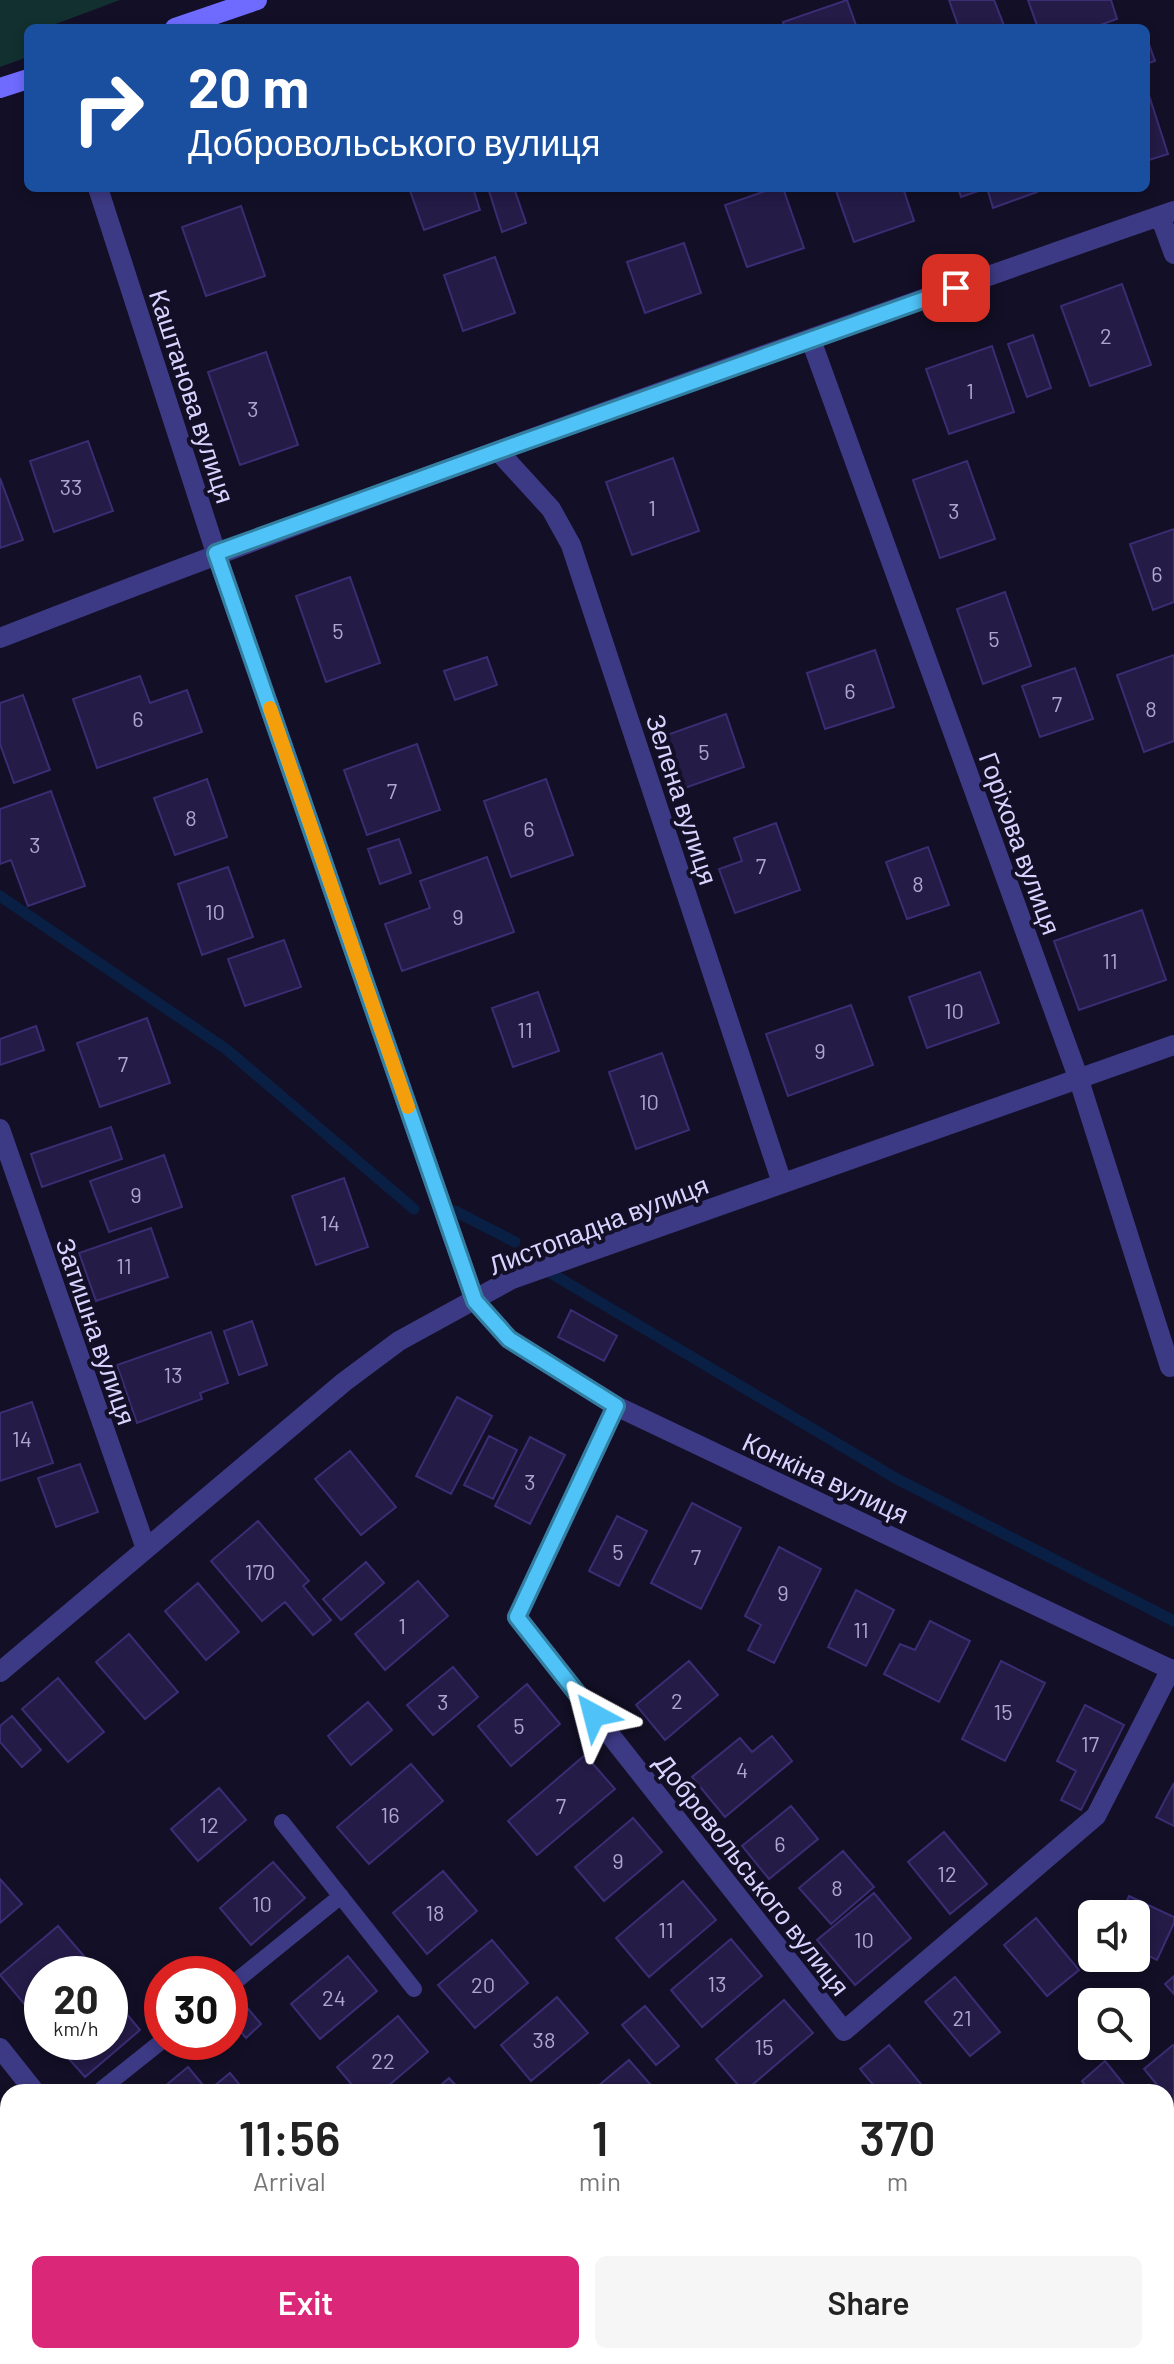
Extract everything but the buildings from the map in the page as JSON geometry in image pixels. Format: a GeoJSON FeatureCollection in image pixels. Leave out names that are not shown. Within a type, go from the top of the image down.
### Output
{"type":"FeatureCollection","features":[{"type":"Feature","properties":{"kind":"street"},"geometry":{"type":"LineString","coordinates":[[187,24],[257,0]]}},
{"type":"Feature","properties":{"kind":"street"},"geometry":{"type":"LineString","coordinates":[[0,88],[24,80]]}},
{"type":"Feature","properties":{"kind":"street","name":"Каштанова вулиця"},"geometry":{"type":"LineString","coordinates":[[99,192],[216,553],[475,1301]]}},
{"type":"Feature","properties":{"kind":"street"},"geometry":{"type":"LineString","coordinates":[[0,638],[216,553],[1167,214],[1174,254]]}},
{"type":"Feature","properties":{"kind":"street","name":"Горіхова вулиця"},"geometry":{"type":"LineString","coordinates":[[811,340],[1078,1077],[1170,1367]]}},
{"type":"Feature","properties":{"kind":"street","name":"Зелена вулиця"},"geometry":{"type":"LineString","coordinates":[[498,451],[551,509],[571,545],[782,1183]]}},
{"type":"Feature","properties":{"kind":"street","name":"Листопадна вулиця"},"geometry":{"type":"LineString","coordinates":[[0,1672],[344,1382],[399,1341],[512,1279],[1174,1045]]}},
{"type":"Feature","properties":{"kind":"street","name":"Затишна вулиця"},"geometry":{"type":"LineString","coordinates":[[0,1129],[146,1549]]}},
{"type":"Feature","properties":{"kind":"street","name":"Конкіна вулиця"},"geometry":{"type":"LineString","coordinates":[[475,1301],[509,1339],[616,1406],[1172,1670]]}},
{"type":"Feature","properties":{"kind":"street","name":"Добровольського вулиця"},"geometry":{"type":"LineString","coordinates":[[616,1406],[517,1617],[844,2031],[1096,1816],[1172,1670]]}},
{"type":"Feature","properties":{"kind":"street"},"geometry":{"type":"LineString","coordinates":[[0,2048],[29,2084]]}},
{"type":"Feature","properties":{"kind":"lane"},"geometry":{"type":"LineString","coordinates":[[282,1822],[414,1989]]}},
{"type":"Feature","properties":{"kind":"lane"},"geometry":{"type":"LineString","coordinates":[[248,1971],[341,1896]]}},
{"type":"Feature","properties":{"kind":"lane"},"geometry":{"type":"LineString","coordinates":[[108,2084],[144,2055]]}},
{"type":"Feature","properties":{"kind":"green space"},"geometry":{"type":"Polygon","coordinates":[[[0,0],[120,0],[56,24],[24,24],[24,58],[0,67],[0,0]]]}},
{"type":"Feature","properties":{"kind":"waterway"},"geometry":{"type":"LineString","coordinates":[[0,896],[226,1049],[414,1209]]}},
{"type":"Feature","properties":{"kind":"waterway"},"geometry":{"type":"LineString","coordinates":[[455,1211],[515,1242]]}},
{"type":"Feature","properties":{"kind":"waterway"},"geometry":{"type":"LineString","coordinates":[[549,1272],[897,1479],[1174,1621]]}},
{"type":"Feature","properties":{"kind":"slow traffic"},"geometry":{"type":"LineString","coordinates":[[270,708],[408,1107]]}},
{"type":"Feature","properties":{"kind":"route"},"geometry":{"type":"LineString","coordinates":[[594,1715],[517,1617],[616,1406],[509,1339],[475,1301],[216,553],[956,288]]}}]}
